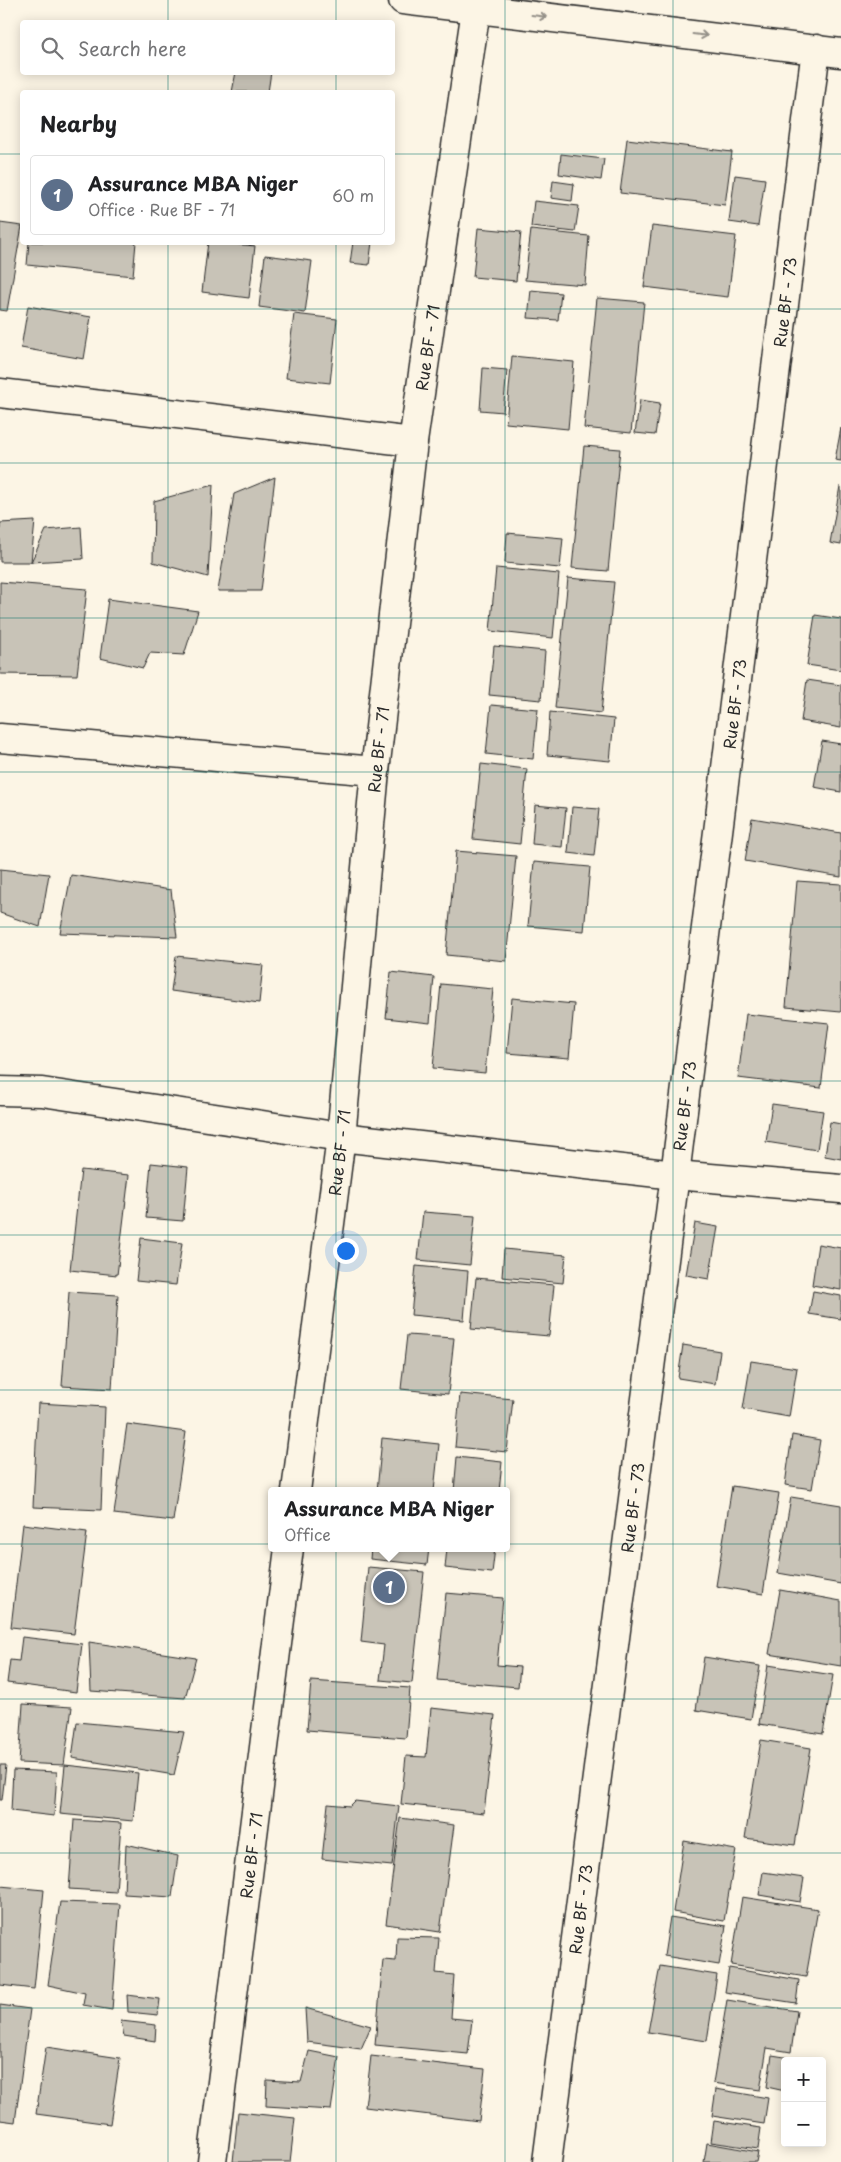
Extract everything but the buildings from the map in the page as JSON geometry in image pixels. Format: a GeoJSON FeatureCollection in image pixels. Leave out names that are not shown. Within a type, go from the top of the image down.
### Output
{"type":"FeatureCollection","features":[{"type":"Feature","properties":{"kind":"street"},"geometry":{"type":"LineString","coordinates":[[403,0],[828,51]]}},
{"type":"Feature","properties":{"kind":"street","name":"Rue BF - 71"},"geometry":{"type":"LineString","coordinates":[[297,1487],[341,1137],[375,771],[413,442],[476,9]]}},
{"type":"Feature","properties":{"kind":"street","name":"Rue BF - 73"},"geometry":{"type":"LineString","coordinates":[[546,2162],[675,1175],[828,51]]}},
{"type":"Feature","properties":{"kind":"street"},"geometry":{"type":"LineString","coordinates":[[0,393],[413,442]]}},
{"type":"Feature","properties":{"kind":"street"},"geometry":{"type":"LineString","coordinates":[[0,738],[375,771]]}},
{"type":"Feature","properties":{"kind":"street"},"geometry":{"type":"LineString","coordinates":[[0,1092],[42,1092],[341,1137],[675,1175],[841,1189]]}},
{"type":"Feature","properties":{"kind":"street","name":"Rue BF - 71"},"geometry":{"type":"LineString","coordinates":[[212,2162],[288,1552]]}},
{"type":"Feature","properties":{"kind":"place","name":"Assurance MBA Niger"},"geometry":{"type":"Point","coordinates":[389,1587]}}]}
